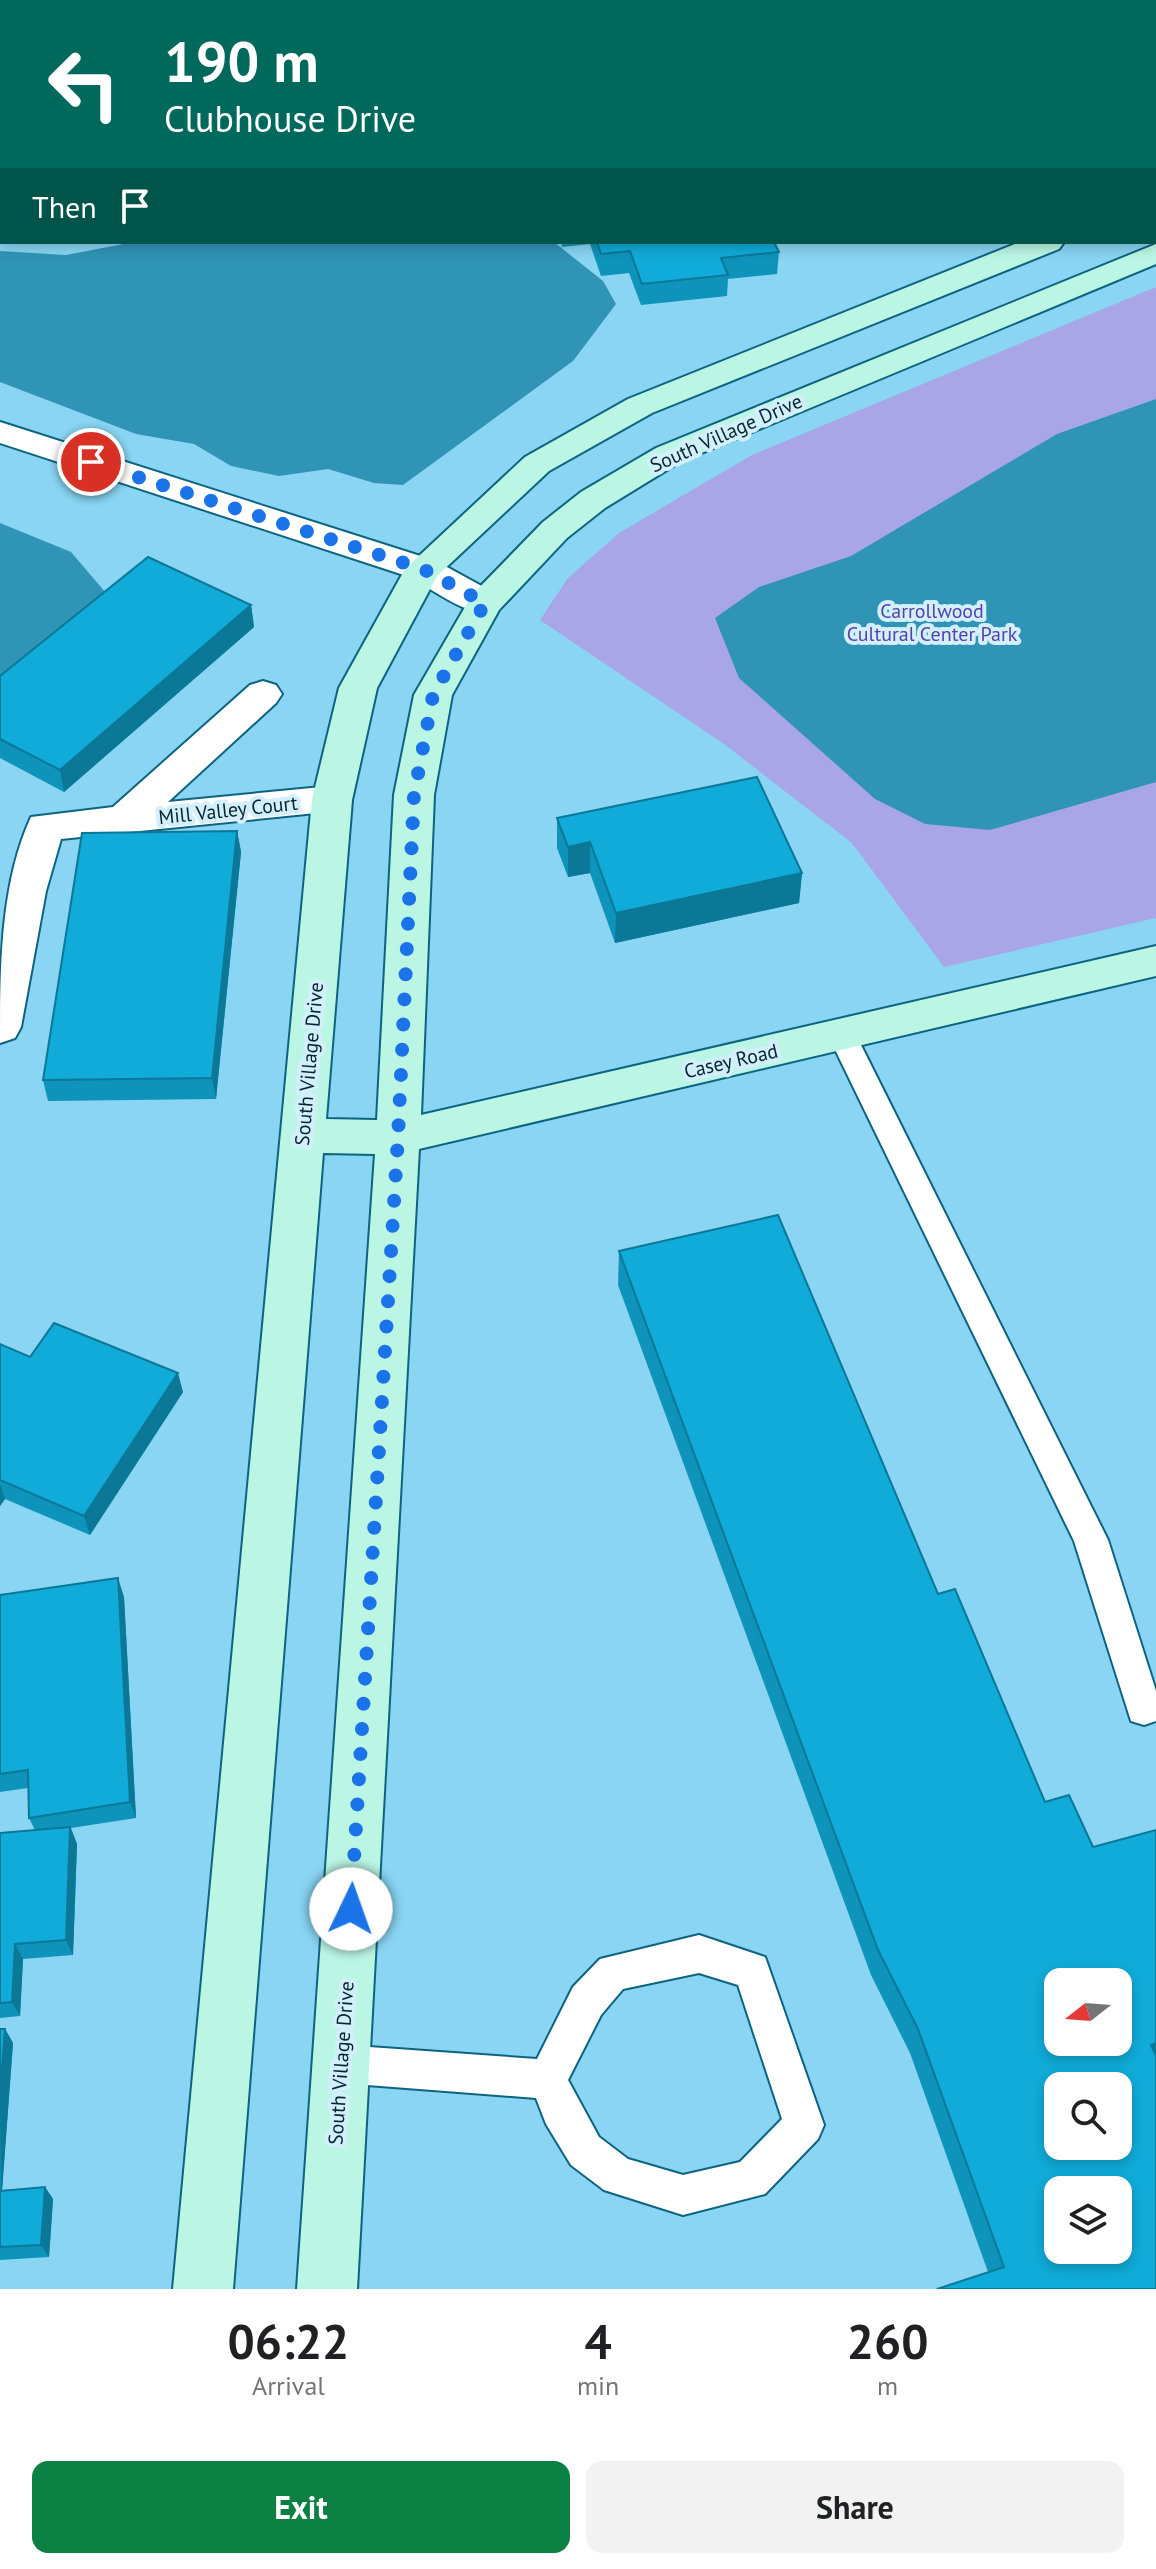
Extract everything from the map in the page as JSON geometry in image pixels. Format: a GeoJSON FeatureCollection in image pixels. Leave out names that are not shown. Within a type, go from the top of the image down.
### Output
{"type":"FeatureCollection","features":[{"type":"Feature","properties":{"kind":"street","name":"South Village Drive"},"geometry":{"type":"LineString","coordinates":[[203,2289],[332,800],[358,688],[423,569],[537,464],[640,406],[1043,244]]}},
{"type":"Feature","properties":{"kind":"street","name":"South Village Drive"},"geometry":{"type":"LineString","coordinates":[[327,2289],[398,1137],[414,795],[433,695],[485,603],[555,530],[593,500],[668,455],[1156,253]]}},
{"type":"Feature","properties":{"kind":"street"},"geometry":{"type":"LineString","coordinates":[[0,432],[423,569],[485,603]]}},
{"type":"Feature","properties":{"kind":"street","name":"Mill Valley Court"},"geometry":{"type":"LineString","coordinates":[[123,820],[263,694]]}},
{"type":"Feature","properties":{"kind":"street","name":"Mill Valley Court"},"geometry":{"type":"LineString","coordinates":[[0,1027],[13,894],[45,827],[332,800]]}},
{"type":"Feature","properties":{"kind":"street","name":"Casey Road"},"geometry":{"type":"LineString","coordinates":[[302,1136],[398,1137],[1156,961]]}},
{"type":"Feature","properties":{"kind":"lane"},"geometry":{"type":"LineString","coordinates":[[842,1035],[1091,1540],[1144,1709]]}},
{"type":"Feature","properties":{"kind":"lane"},"geometry":{"type":"LineString","coordinates":[[699,1954],[752,1970],[804,2125],[751,2180],[683,2195],[618,2176],[585,2151],[560,2110],[548,2079],[587,2001],[613,1972],[699,1954]]}},
{"type":"Feature","properties":{"kind":"lane"},"geometry":{"type":"LineString","coordinates":[[341,2064],[548,2079]]}},
{"type":"Feature","properties":{"kind":"green space","name":"Carrollwood Cultural Center Park"},"geometry":{"type":"Polygon","coordinates":[[[1156,287],[1156,918],[944,967],[852,843],[724,744],[540,620],[568,578],[619,533],[752,455],[1156,287]]]}},
{"type":"Feature","properties":{"kind":"shaded area"},"geometry":{"type":"Polygon","coordinates":[[[124,244],[557,244],[603,281],[616,304],[573,361],[403,485],[374,483],[328,469],[279,476],[231,466],[194,444],[136,434],[0,382],[0,251],[66,255],[124,244]]]}},
{"type":"Feature","properties":{"kind":"shaded area"},"geometry":{"type":"Polygon","coordinates":[[[1156,399],[1156,782],[990,830],[925,824],[875,799],[739,678],[715,618],[759,587],[851,556],[1057,434],[1156,399]]]}},
{"type":"Feature","properties":{"kind":"shaded area"},"geometry":{"type":"Polygon","coordinates":[[[0,523],[71,552],[105,592],[0,698],[0,523]]]}},
{"type":"Feature","properties":{"kind":"building"},"geometry":{"type":"Polygon","coordinates":[[[598,244],[775,244],[779,252],[721,258],[728,275],[642,284],[630,251],[601,254],[598,244]]]}},
{"type":"Feature","properties":{"kind":"building"},"geometry":{"type":"Polygon","coordinates":[[[148,557],[251,605],[60,770],[0,739],[0,676],[148,557]]]}},
{"type":"Feature","properties":{"kind":"building"},"geometry":{"type":"Polygon","coordinates":[[[757,777],[802,873],[616,913],[590,842],[568,847],[557,818],[757,777]]]}},
{"type":"Feature","properties":{"kind":"building"},"geometry":{"type":"Polygon","coordinates":[[[237,831],[212,1078],[43,1080],[82,833],[237,831]]]}},
{"type":"Feature","properties":{"kind":"building"},"geometry":{"type":"Polygon","coordinates":[[[778,1215],[938,1594],[955,1589],[1045,1802],[1069,1795],[1093,1847],[1156,1830],[1156,2043],[1151,2045],[1156,2056],[1156,2289],[937,2289],[1004,2267],[918,2029],[878,1950],[619,1251],[778,1215]]]}},
{"type":"Feature","properties":{"kind":"building"},"geometry":{"type":"Polygon","coordinates":[[[54,1323],[178,1373],[84,1516],[0,1480],[0,1344],[30,1357],[54,1323]]]}},
{"type":"Feature","properties":{"kind":"building"},"geometry":{"type":"Polygon","coordinates":[[[118,1578],[130,1802],[29,1818],[28,1770],[0,1774],[0,1595],[118,1578]]]}},
{"type":"Feature","properties":{"kind":"building"},"geometry":{"type":"Polygon","coordinates":[[[70,1827],[66,1940],[15,1944],[12,2002],[0,2003],[0,1833],[70,1827]]]}},
{"type":"Feature","properties":{"kind":"building"},"geometry":{"type":"Polygon","coordinates":[[[0,2029],[5,2029],[0,2095],[0,2029]]]}},
{"type":"Feature","properties":{"kind":"building"},"geometry":{"type":"Polygon","coordinates":[[[45,2187],[41,2245],[0,2247],[0,2191],[45,2187]]]}},
{"type":"Feature","properties":{"kind":"route"},"geometry":{"type":"LineString","coordinates":[[91,462],[423,569],[485,603],[433,695],[414,795],[398,1137],[351,1909]]}}]}
